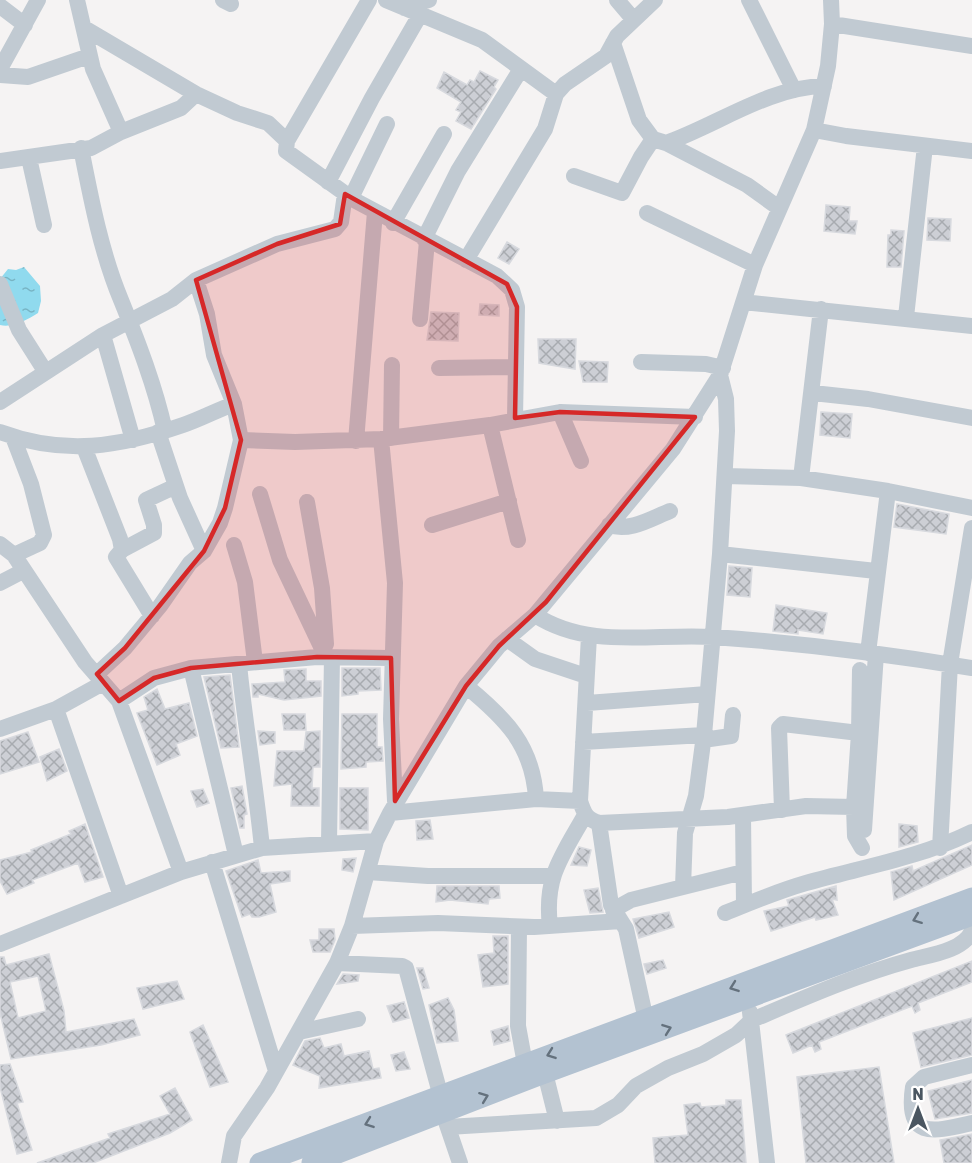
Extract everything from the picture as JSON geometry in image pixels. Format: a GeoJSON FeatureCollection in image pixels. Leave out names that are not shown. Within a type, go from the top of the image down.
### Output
{"type":"FeatureCollection","features":[{"type":"Feature","properties":{"kind":"main road"},"geometry":{"type":"LineString","coordinates":[[260,1163],[444,1112],[525,1064],[972,898]]}},
{"type":"Feature","properties":{"kind":"main road"},"geometry":{"type":"LineString","coordinates":[[312,1163],[545,1073],[972,915]]}},
{"type":"Feature","properties":{"kind":"street"},"geometry":{"type":"LineString","coordinates":[[0,69],[38,0]]}},
{"type":"Feature","properties":{"kind":"street"},"geometry":{"type":"LineString","coordinates":[[77,0],[89,56],[121,132]]}},
{"type":"Feature","properties":{"kind":"street"},"geometry":{"type":"LineString","coordinates":[[369,0],[287,141],[288,154],[348,196],[393,223],[497,276],[507,284],[515,296],[518,326],[515,418]]}},
{"type":"Feature","properties":{"kind":"street"},"geometry":{"type":"LineString","coordinates":[[386,0],[404,8],[425,6],[498,49],[556,94]]}},
{"type":"Feature","properties":{"kind":"street"},"geometry":{"type":"LineString","coordinates":[[617,0],[634,20]]}},
{"type":"Feature","properties":{"kind":"street"},"geometry":{"type":"LineString","coordinates":[[466,260],[545,129],[556,94],[565,84],[606,56],[617,36],[655,0]]}},
{"type":"Feature","properties":{"kind":"street"},"geometry":{"type":"LineString","coordinates":[[749,0],[794,90]]}},
{"type":"Feature","properties":{"kind":"street"},"geometry":{"type":"LineString","coordinates":[[229,1163],[234,1136],[276,1071],[337,963],[352,926],[376,841],[393,807],[466,686],[507,639],[535,615],[673,448],[695,417],[722,371],[755,265],[814,130],[824,86],[832,24],[831,0]]}},
{"type":"Feature","properties":{"kind":"street"},"geometry":{"type":"LineString","coordinates":[[0,6],[25,25]]}},
{"type":"Feature","properties":{"kind":"street"},"geometry":{"type":"LineString","coordinates":[[328,182],[372,98],[425,6]]}},
{"type":"Feature","properties":{"kind":"street"},"geometry":{"type":"LineString","coordinates":[[832,24],[972,46]]}},
{"type":"Feature","properties":{"kind":"street"},"geometry":{"type":"LineString","coordinates":[[84,27],[196,94],[237,113],[268,123],[287,141]]}},
{"type":"Feature","properties":{"kind":"street"},"geometry":{"type":"LineString","coordinates":[[613,44],[639,120],[659,141],[747,185],[779,208]]}},
{"type":"Feature","properties":{"kind":"street"},"geometry":{"type":"LineString","coordinates":[[0,75],[28,77],[89,56]]}},
{"type":"Feature","properties":{"kind":"street"},"geometry":{"type":"LineString","coordinates":[[420,319],[425,240],[458,171],[521,69]]}},
{"type":"Feature","properties":{"kind":"street"},"geometry":{"type":"LineString","coordinates":[[574,176],[622,193],[640,157],[659,141],[794,90],[824,86]]}},
{"type":"Feature","properties":{"kind":"street"},"geometry":{"type":"LineString","coordinates":[[0,161],[91,148],[121,132],[181,108],[196,94]]}},
{"type":"Feature","properties":{"kind":"street"},"geometry":{"type":"LineString","coordinates":[[0,402],[103,335],[130,319],[163,305],[196,280],[277,244],[335,229],[341,222],[348,196],[387,124]]}},
{"type":"Feature","properties":{"kind":"street"},"geometry":{"type":"LineString","coordinates":[[814,130],[972,151]]}},
{"type":"Feature","properties":{"kind":"street"},"geometry":{"type":"LineString","coordinates":[[393,223],[444,134]]}},
{"type":"Feature","properties":{"kind":"street"},"geometry":{"type":"LineString","coordinates":[[906,317],[925,146]]}},
{"type":"Feature","properties":{"kind":"street"},"geometry":{"type":"LineString","coordinates":[[81,148],[105,251],[120,299],[130,319],[176,486],[204,550]]}},
{"type":"Feature","properties":{"kind":"street"},"geometry":{"type":"LineString","coordinates":[[29,158],[44,225]]}},
{"type":"Feature","properties":{"kind":"street"},"geometry":{"type":"LineString","coordinates":[[356,441],[375,212]]}},
{"type":"Feature","properties":{"kind":"street"},"geometry":{"type":"LineString","coordinates":[[647,213],[755,265]]}},
{"type":"Feature","properties":{"kind":"street"},"geometry":{"type":"LineString","coordinates":[[0,729],[56,709],[100,678],[152,616],[190,563],[204,550],[220,523],[241,440],[234,404],[214,355],[207,314],[196,280]]}},
{"type":"Feature","properties":{"kind":"street"},"geometry":{"type":"LineString","coordinates":[[0,284],[19,330],[45,371]]}},
{"type":"Feature","properties":{"kind":"street"},"geometry":{"type":"LineString","coordinates":[[743,302],[906,317],[972,327]]}},
{"type":"Feature","properties":{"kind":"street"},"geometry":{"type":"LineString","coordinates":[[801,478],[813,393],[821,309]]}},
{"type":"Feature","properties":{"kind":"street"},"geometry":{"type":"LineString","coordinates":[[103,335],[133,440]]}},
{"type":"Feature","properties":{"kind":"street"},"geometry":{"type":"LineString","coordinates":[[641,362],[706,364],[722,371]]}},
{"type":"Feature","properties":{"kind":"street"},"geometry":{"type":"LineString","coordinates":[[392,365],[386,438],[395,583],[391,658],[393,807]]}},
{"type":"Feature","properties":{"kind":"street"},"geometry":{"type":"LineString","coordinates":[[439,368],[515,367]]}},
{"type":"Feature","properties":{"kind":"street"},"geometry":{"type":"LineString","coordinates":[[683,886],[685,833],[691,817],[704,737],[720,554],[725,476],[726,399],[722,371]]}},
{"type":"Feature","properties":{"kind":"street"},"geometry":{"type":"LineString","coordinates":[[813,393],[868,399],[972,418]]}},
{"type":"Feature","properties":{"kind":"street"},"geometry":{"type":"LineString","coordinates":[[6,434],[38,444],[84,447],[133,440],[234,404]]}},
{"type":"Feature","properties":{"kind":"street"},"geometry":{"type":"LineString","coordinates":[[241,440],[356,441],[490,425],[515,418],[560,412],[695,417]]}},
{"type":"Feature","properties":{"kind":"street"},"geometry":{"type":"LineString","coordinates":[[560,412],[581,461]]}},
{"type":"Feature","properties":{"kind":"street"},"geometry":{"type":"LineString","coordinates":[[490,425],[518,540]]}},
{"type":"Feature","properties":{"kind":"street"},"geometry":{"type":"LineString","coordinates":[[6,434],[32,484],[44,535],[40,543],[14,555]]}},
{"type":"Feature","properties":{"kind":"street"},"geometry":{"type":"LineString","coordinates":[[84,447],[122,550]]}},
{"type":"Feature","properties":{"kind":"street"},"geometry":{"type":"LineString","coordinates":[[725,476],[801,478],[888,491],[972,508]]}},
{"type":"Feature","properties":{"kind":"street"},"geometry":{"type":"LineString","coordinates":[[152,616],[116,557],[122,550],[154,533],[154,525],[146,500],[176,486]]}},
{"type":"Feature","properties":{"kind":"street"},"geometry":{"type":"LineString","coordinates":[[860,870],[876,571],[888,491]]}},
{"type":"Feature","properties":{"kind":"street"},"geometry":{"type":"LineString","coordinates":[[260,494],[280,560],[327,655]]}},
{"type":"Feature","properties":{"kind":"street"},"geometry":{"type":"LineString","coordinates":[[432,525],[509,501]]}},
{"type":"Feature","properties":{"kind":"street"},"geometry":{"type":"LineString","coordinates":[[307,502],[322,588],[327,655],[329,842]]}},
{"type":"Feature","properties":{"kind":"street"},"geometry":{"type":"LineString","coordinates":[[609,525],[620,529],[630,528],[670,511]]}},
{"type":"Feature","properties":{"kind":"street"},"geometry":{"type":"LineString","coordinates":[[940,848],[950,664],[969,578],[972,528]]}},
{"type":"Feature","properties":{"kind":"street"},"geometry":{"type":"LineString","coordinates":[[0,544],[14,555],[85,662],[119,701],[181,872]]}},
{"type":"Feature","properties":{"kind":"street"},"geometry":{"type":"LineString","coordinates":[[234,545],[245,582],[247,663],[245,730],[253,768],[262,848]]}},
{"type":"Feature","properties":{"kind":"street"},"geometry":{"type":"LineString","coordinates":[[720,554],[876,571]]}},
{"type":"Feature","properties":{"kind":"street"},"geometry":{"type":"LineString","coordinates":[[0,583],[23,571]]}},
{"type":"Feature","properties":{"kind":"street"},"geometry":{"type":"LineString","coordinates":[[535,615],[556,627],[589,636],[713,637],[872,654],[972,668]]}},
{"type":"Feature","properties":{"kind":"street"},"geometry":{"type":"LineString","coordinates":[[589,636],[583,742],[588,813],[617,915],[629,941],[645,1020]]}},
{"type":"Feature","properties":{"kind":"street"},"geometry":{"type":"LineString","coordinates":[[507,639],[535,659],[586,676]]}},
{"type":"Feature","properties":{"kind":"street"},"geometry":{"type":"LineString","coordinates":[[119,701],[154,678],[191,668],[327,655],[391,658]]}},
{"type":"Feature","properties":{"kind":"street"},"geometry":{"type":"LineString","coordinates":[[191,668],[236,855]]}},
{"type":"Feature","properties":{"kind":"street"},"geometry":{"type":"LineString","coordinates":[[860,670],[854,807],[855,836],[862,848]]}},
{"type":"Feature","properties":{"kind":"street"},"geometry":{"type":"LineString","coordinates":[[466,686],[500,714],[521,742],[535,784],[536,799]]}},
{"type":"Feature","properties":{"kind":"street"},"geometry":{"type":"LineString","coordinates":[[587,703],[707,694]]}},
{"type":"Feature","properties":{"kind":"street"},"geometry":{"type":"LineString","coordinates":[[56,709],[121,896]]}},
{"type":"Feature","properties":{"kind":"street"},"geometry":{"type":"LineString","coordinates":[[583,742],[731,736],[733,715]]}},
{"type":"Feature","properties":{"kind":"street"},"geometry":{"type":"LineString","coordinates":[[782,810],[779,728],[783,724],[859,733]]}},
{"type":"Feature","properties":{"kind":"street"},"geometry":{"type":"LineString","coordinates":[[393,807],[536,799],[588,813],[691,817],[743,815],[828,805],[854,807]]}},
{"type":"Feature","properties":{"kind":"street"},"geometry":{"type":"LineString","coordinates":[[550,926],[548,892],[551,876],[588,813]]}},
{"type":"Feature","properties":{"kind":"street"},"geometry":{"type":"LineString","coordinates":[[743,815],[744,905]]}},
{"type":"Feature","properties":{"kind":"street"},"geometry":{"type":"LineString","coordinates":[[725,913],[807,883],[940,848],[972,832]]}},
{"type":"Feature","properties":{"kind":"street"},"geometry":{"type":"LineString","coordinates":[[0,944],[181,872],[236,855],[262,848],[329,842],[376,841]]}},
{"type":"Feature","properties":{"kind":"street"},"geometry":{"type":"LineString","coordinates":[[212,862],[276,1071]]}},
{"type":"Feature","properties":{"kind":"street"},"geometry":{"type":"LineString","coordinates":[[367,872],[428,876],[551,876]]}},
{"type":"Feature","properties":{"kind":"street"},"geometry":{"type":"LineString","coordinates":[[352,926],[438,922],[506,924],[519,927],[550,926],[617,915],[631,900],[743,872]]}},
{"type":"Feature","properties":{"kind":"street"},"geometry":{"type":"LineString","coordinates":[[519,927],[518,1026],[525,1064]]}},
{"type":"Feature","properties":{"kind":"street"},"geometry":{"type":"LineString","coordinates":[[444,1112],[557,1121],[596,1118],[618,1105],[636,1086],[668,1068],[703,1054],[736,1035],[752,1020],[873,970],[946,950],[964,942],[972,931]]}},
{"type":"Feature","properties":{"kind":"street"},"geometry":{"type":"LineString","coordinates":[[337,963],[405,967],[460,1163]]}},
{"type":"Feature","properties":{"kind":"street"},"geometry":{"type":"LineString","coordinates":[[748,998],[767,1163]]}},
{"type":"Feature","properties":{"kind":"street"},"geometry":{"type":"LineString","coordinates":[[299,1032],[358,1019]]}},
{"type":"Feature","properties":{"kind":"street"},"geometry":{"type":"LineString","coordinates":[[972,1065],[924,1077],[913,1087],[910,1106],[914,1120],[924,1130],[936,1132],[972,1123]]}},
{"type":"Feature","properties":{"kind":"street"},"geometry":{"type":"LineString","coordinates":[[545,1073],[557,1121]]}},
{"type":"Feature","properties":{"kind":"highlighted area"},"geometry":{"type":"Polygon","coordinates":[[[345,194],[507,284],[517,307],[515,418],[560,412],[695,417],[546,602],[499,646],[466,686],[395,801],[391,658],[317,657],[191,668],[154,678],[119,701],[97,674],[125,648],[204,551],[225,508],[241,440],[196,280],[277,244],[340,224],[345,194]]]}},
{"type":"Feature","properties":{"kind":"water"},"geometry":{"type":"Polygon","coordinates":[[[24,267],[40,286],[41,301],[38,313],[25,321],[0,325],[0,279],[8,269],[16,270],[24,267]]]}},
{"type":"Feature","properties":{"kind":"building"},"geometry":{"type":"Polygon","coordinates":[[[480,71],[498,80],[494,87],[496,89],[471,129],[456,121],[461,112],[456,110],[461,102],[437,88],[444,72],[467,85],[470,80],[474,82],[480,71]]]}},
{"type":"Feature","properties":{"kind":"building"},"geometry":{"type":"Polygon","coordinates":[[[826,205],[850,207],[849,221],[857,221],[855,234],[824,231],[826,205]]]}},
{"type":"Feature","properties":{"kind":"building"},"geometry":{"type":"Polygon","coordinates":[[[928,218],[951,219],[950,241],[927,240],[928,218]]]}},
{"type":"Feature","properties":{"kind":"building"},"geometry":{"type":"Polygon","coordinates":[[[891,230],[904,231],[901,267],[887,267],[888,235],[891,235],[891,230]]]}},
{"type":"Feature","properties":{"kind":"building"},"geometry":{"type":"Polygon","coordinates":[[[507,242],[519,249],[509,264],[498,258],[507,242]]]}},
{"type":"Feature","properties":{"kind":"building"},"geometry":{"type":"Polygon","coordinates":[[[480,304],[499,305],[499,316],[479,315],[480,304]]]}},
{"type":"Feature","properties":{"kind":"building"},"geometry":{"type":"Polygon","coordinates":[[[431,312],[459,313],[458,341],[427,340],[431,312]]]}},
{"type":"Feature","properties":{"kind":"building"},"geometry":{"type":"Polygon","coordinates":[[[538,339],[576,339],[575,369],[539,363],[538,339]]]}},
{"type":"Feature","properties":{"kind":"building"},"geometry":{"type":"Polygon","coordinates":[[[579,361],[608,362],[607,382],[583,382],[579,361]]]}},
{"type":"Feature","properties":{"kind":"building"},"geometry":{"type":"Polygon","coordinates":[[[821,412],[852,414],[850,438],[820,435],[821,412]]]}},
{"type":"Feature","properties":{"kind":"building"},"geometry":{"type":"Polygon","coordinates":[[[897,504],[949,514],[946,534],[894,527],[897,504]]]}},
{"type":"Feature","properties":{"kind":"building"},"geometry":{"type":"Polygon","coordinates":[[[729,566],[752,568],[750,597],[727,595],[729,566]]]}},
{"type":"Feature","properties":{"kind":"building"},"geometry":{"type":"Polygon","coordinates":[[[776,605],[827,613],[823,634],[798,630],[798,634],[773,631],[776,605]]]}},
{"type":"Feature","properties":{"kind":"building"},"geometry":{"type":"Polygon","coordinates":[[[342,668],[380,668],[381,690],[358,691],[358,694],[342,696],[342,668]]]}},
{"type":"Feature","properties":{"kind":"building"},"geometry":{"type":"Polygon","coordinates":[[[306,669],[306,681],[321,681],[321,696],[284,700],[258,694],[258,697],[253,697],[252,684],[285,682],[284,670],[306,669]]]}},
{"type":"Feature","properties":{"kind":"building"},"geometry":{"type":"Polygon","coordinates":[[[230,675],[239,747],[221,748],[204,677],[230,675]]]}},
{"type":"Feature","properties":{"kind":"building"},"geometry":{"type":"Polygon","coordinates":[[[157,689],[165,709],[189,703],[197,736],[176,744],[180,755],[157,765],[137,713],[148,710],[144,697],[157,689]]]}},
{"type":"Feature","properties":{"kind":"building"},"geometry":{"type":"Polygon","coordinates":[[[282,714],[305,714],[306,730],[284,730],[282,714]]]}},
{"type":"Feature","properties":{"kind":"building"},"geometry":{"type":"Polygon","coordinates":[[[342,714],[377,714],[377,747],[382,747],[383,761],[366,762],[366,767],[341,769],[342,714]]]}},
{"type":"Feature","properties":{"kind":"building"},"geometry":{"type":"Polygon","coordinates":[[[258,731],[275,732],[275,743],[260,745],[258,731]]]}},
{"type":"Feature","properties":{"kind":"building"},"geometry":{"type":"Polygon","coordinates":[[[320,731],[320,767],[313,767],[312,788],[319,788],[319,806],[291,806],[292,784],[274,786],[277,751],[304,751],[306,732],[320,731]]]}},
{"type":"Feature","properties":{"kind":"building"},"geometry":{"type":"Polygon","coordinates":[[[28,732],[39,762],[0,774],[0,741],[28,732]]]}},
{"type":"Feature","properties":{"kind":"building"},"geometry":{"type":"Polygon","coordinates":[[[59,749],[67,771],[47,781],[40,757],[59,749]]]}},
{"type":"Feature","properties":{"kind":"building"},"geometry":{"type":"Polygon","coordinates":[[[242,786],[247,814],[244,815],[244,828],[240,828],[231,788],[242,786]]]}},
{"type":"Feature","properties":{"kind":"building"},"geometry":{"type":"Polygon","coordinates":[[[340,788],[368,788],[368,830],[340,829],[340,788]]]}},
{"type":"Feature","properties":{"kind":"building"},"geometry":{"type":"Polygon","coordinates":[[[203,789],[209,803],[197,807],[191,791],[203,789]]]}},
{"type":"Feature","properties":{"kind":"building"},"geometry":{"type":"Polygon","coordinates":[[[430,820],[433,839],[417,840],[416,821],[430,820]]]}},
{"type":"Feature","properties":{"kind":"building"},"geometry":{"type":"Polygon","coordinates":[[[85,824],[103,877],[85,882],[78,863],[32,880],[34,883],[7,894],[0,881],[0,860],[32,852],[31,850],[71,834],[69,831],[85,824]]]}},
{"type":"Feature","properties":{"kind":"building"},"geometry":{"type":"Polygon","coordinates":[[[899,824],[917,826],[918,842],[899,847],[899,824]]]}},
{"type":"Feature","properties":{"kind":"building"},"geometry":{"type":"Polygon","coordinates":[[[972,845],[972,865],[894,900],[891,872],[912,866],[913,871],[972,845]]]}},
{"type":"Feature","properties":{"kind":"building"},"geometry":{"type":"Polygon","coordinates":[[[579,847],[591,850],[587,866],[571,865],[579,847]]]}},
{"type":"Feature","properties":{"kind":"building"},"geometry":{"type":"Polygon","coordinates":[[[356,858],[353,872],[342,870],[343,859],[356,858]]]}},
{"type":"Feature","properties":{"kind":"building"},"geometry":{"type":"Polygon","coordinates":[[[258,860],[261,873],[290,871],[290,881],[270,884],[276,912],[259,917],[252,917],[250,914],[242,917],[226,871],[258,860]]]}},
{"type":"Feature","properties":{"kind":"building"},"geometry":{"type":"Polygon","coordinates":[[[437,886],[499,886],[500,898],[489,899],[488,904],[450,900],[436,902],[437,886]]]}},
{"type":"Feature","properties":{"kind":"building"},"geometry":{"type":"Polygon","coordinates":[[[836,886],[837,900],[832,899],[838,915],[816,920],[815,917],[771,931],[764,911],[789,906],[787,900],[836,886]]]}},
{"type":"Feature","properties":{"kind":"building"},"geometry":{"type":"Polygon","coordinates":[[[598,888],[603,912],[590,913],[584,890],[598,888]]]}},
{"type":"Feature","properties":{"kind":"building"},"geometry":{"type":"Polygon","coordinates":[[[669,912],[674,927],[639,938],[633,919],[669,912]]]}},
{"type":"Feature","properties":{"kind":"building"},"geometry":{"type":"Polygon","coordinates":[[[319,929],[334,929],[335,940],[330,952],[313,952],[310,940],[319,940],[319,929]]]}},
{"type":"Feature","properties":{"kind":"building"},"geometry":{"type":"Polygon","coordinates":[[[493,936],[508,936],[508,984],[483,987],[478,955],[494,953],[493,936]]]}},
{"type":"Feature","properties":{"kind":"building"},"geometry":{"type":"Polygon","coordinates":[[[49,954],[64,1011],[66,1032],[134,1019],[140,1035],[101,1045],[11,1059],[0,1013],[0,957],[4,957],[6,965],[49,954]],[[38,976],[10,982],[18,1018],[46,1011],[38,976]]]}},
{"type":"Feature","properties":{"kind":"building"},"geometry":{"type":"Polygon","coordinates":[[[663,960],[666,968],[647,974],[644,964],[663,960]]]}},
{"type":"Feature","properties":{"kind":"building"},"geometry":{"type":"Polygon","coordinates":[[[972,961],[972,982],[918,1003],[920,1010],[915,1013],[912,1006],[819,1042],[821,1049],[815,1052],[812,1045],[793,1053],[786,1035],[972,961]]]}},
{"type":"Feature","properties":{"kind":"building"},"geometry":{"type":"Polygon","coordinates":[[[417,968],[423,968],[429,988],[423,989],[417,968]]]}},
{"type":"Feature","properties":{"kind":"building"},"geometry":{"type":"Polygon","coordinates":[[[343,974],[359,975],[358,981],[337,984],[343,974]]]}},
{"type":"Feature","properties":{"kind":"building"},"geometry":{"type":"Polygon","coordinates":[[[177,981],[184,999],[143,1009],[137,988],[177,981]]]}},
{"type":"Feature","properties":{"kind":"building"},"geometry":{"type":"Polygon","coordinates":[[[448,998],[454,1010],[458,1041],[437,1043],[429,1005],[448,998]]]}},
{"type":"Feature","properties":{"kind":"building"},"geometry":{"type":"Polygon","coordinates":[[[404,1002],[409,1018],[393,1022],[387,1006],[404,1002]]]}},
{"type":"Feature","properties":{"kind":"building"},"geometry":{"type":"Polygon","coordinates":[[[972,1018],[972,1055],[921,1067],[913,1033],[972,1018]]]}},
{"type":"Feature","properties":{"kind":"building"},"geometry":{"type":"Polygon","coordinates":[[[203,1025],[228,1082],[210,1087],[190,1032],[203,1025]]]}},
{"type":"Feature","properties":{"kind":"building"},"geometry":{"type":"Polygon","coordinates":[[[508,1026],[510,1041],[494,1045],[491,1031],[508,1026]]]}},
{"type":"Feature","properties":{"kind":"building"},"geometry":{"type":"Polygon","coordinates":[[[320,1038],[324,1048],[341,1044],[344,1056],[369,1051],[373,1069],[379,1068],[381,1078],[319,1088],[320,1076],[293,1065],[305,1041],[320,1038]]]}},
{"type":"Feature","properties":{"kind":"building"},"geometry":{"type":"Polygon","coordinates":[[[404,1052],[410,1069],[396,1071],[391,1055],[404,1052]]]}},
{"type":"Feature","properties":{"kind":"building"},"geometry":{"type":"Polygon","coordinates":[[[10,1064],[23,1102],[17,1103],[32,1150],[17,1154],[0,1087],[0,1065],[10,1064]]]}},
{"type":"Feature","properties":{"kind":"building"},"geometry":{"type":"Polygon","coordinates":[[[879,1067],[894,1163],[806,1163],[797,1077],[879,1067]]]}},
{"type":"Feature","properties":{"kind":"building"},"geometry":{"type":"Polygon","coordinates":[[[972,1080],[972,1113],[935,1119],[928,1091],[972,1080]]]}},
{"type":"Feature","properties":{"kind":"building"},"geometry":{"type":"Polygon","coordinates":[[[175,1088],[192,1120],[170,1133],[93,1163],[37,1163],[110,1138],[108,1134],[170,1114],[160,1096],[175,1088]]]}},
{"type":"Feature","properties":{"kind":"building"},"geometry":{"type":"Polygon","coordinates":[[[726,1100],[741,1100],[746,1163],[655,1163],[653,1138],[688,1135],[684,1105],[700,1103],[701,1107],[726,1105],[726,1100]]]}},
{"type":"Feature","properties":{"kind":"building"},"geometry":{"type":"Polygon","coordinates":[[[972,1134],[972,1163],[944,1163],[940,1140],[972,1134]]]}}]}
